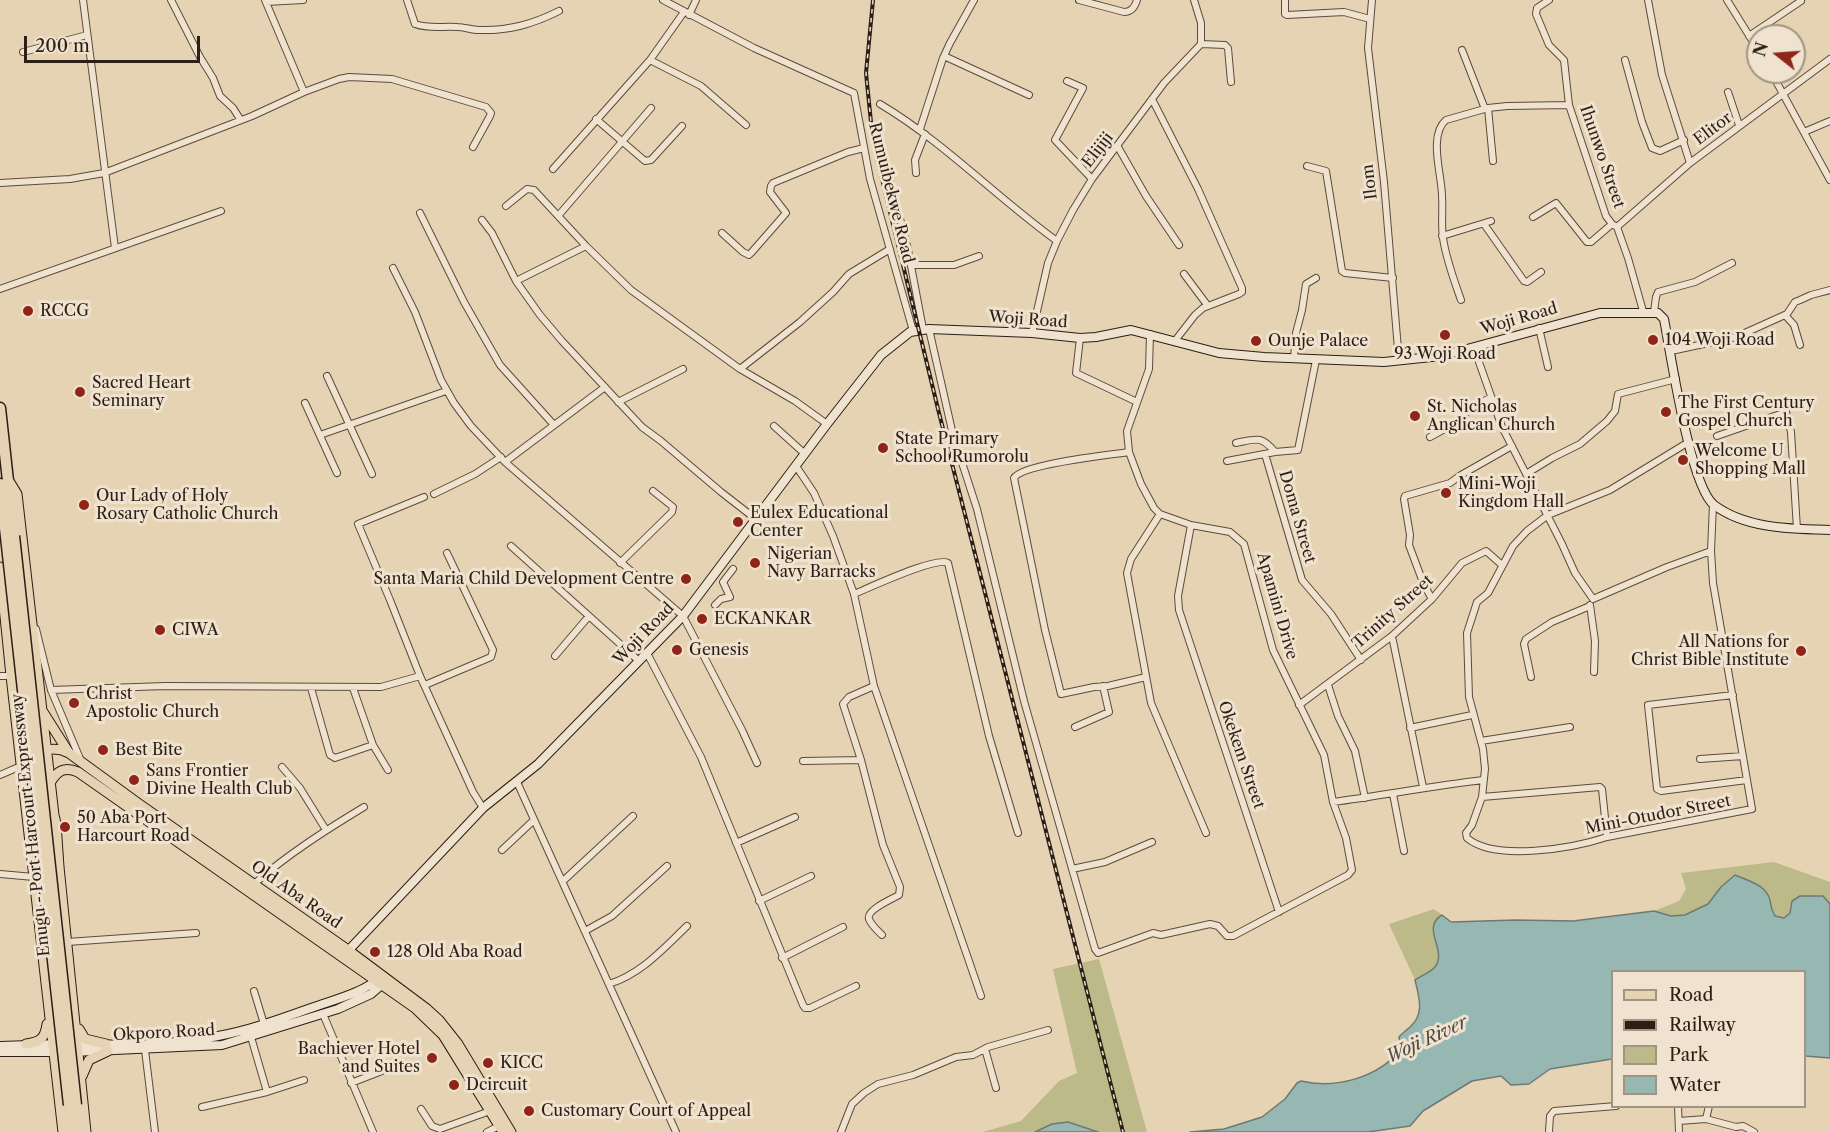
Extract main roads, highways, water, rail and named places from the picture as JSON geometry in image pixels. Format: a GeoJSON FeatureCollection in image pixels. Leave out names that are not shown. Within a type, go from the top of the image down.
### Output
{"type":"FeatureCollection","features":[{"type":"Feature","properties":{"kind":"highway","name":"Enugu - Port Harcourt Expressway"},"geometry":{"type":"LineString","coordinates":[[0,408],[10,537],[72,1105],[79,1132]]}},
{"type":"Feature","properties":{"kind":"highway","name":"Enugu - Port Harcourt Expressway"},"geometry":{"type":"LineString","coordinates":[[71,1132],[72,1105]]}},
{"type":"Feature","properties":{"kind":"main road","name":"Woji Road"},"geometry":{"type":"LineString","coordinates":[[345,953],[483,808],[538,764],[684,616],[827,424],[885,351],[913,331],[926,329],[1032,333],[1080,338],[1131,330],[1219,353],[1316,360],[1399,361],[1431,358],[1474,348],[1539,328],[1600,313],[1654,312],[1661,314],[1664,319],[1688,443],[1697,471],[1713,504],[1749,521],[1797,529],[1830,530]]}},
{"type":"Feature","properties":{"kind":"main road"},"geometry":{"type":"LineString","coordinates":[[4,481],[17,494],[58,843],[86,1132]]}},
{"type":"Feature","properties":{"kind":"main road"},"geometry":{"type":"LineString","coordinates":[[0,567],[10,676],[63,1132]]}},
{"type":"Feature","properties":{"kind":"main road"},"geometry":{"type":"LineString","coordinates":[[41,710],[69,753]]}},
{"type":"Feature","properties":{"kind":"main road"},"geometry":{"type":"LineString","coordinates":[[21,766],[29,756],[47,749]]}},
{"type":"Feature","properties":{"kind":"main road","name":"Old Aba Road"},"geometry":{"type":"LineString","coordinates":[[47,749],[59,749],[69,753],[254,884],[382,980],[427,1009],[448,1031],[511,1132]]}},
{"type":"Feature","properties":{"kind":"main road","name":"Old Aba Road"},"geometry":{"type":"LineString","coordinates":[[50,783],[57,773],[67,768],[78,772],[345,953]]}},
{"type":"Feature","properties":{"kind":"main road"},"geometry":{"type":"LineString","coordinates":[[30,835],[34,840],[40,842],[48,840],[52,834],[54,815]]}},
{"type":"Feature","properties":{"kind":"main road","name":"Old Aba Road"},"geometry":{"type":"LineString","coordinates":[[382,980],[436,1028],[448,1043],[501,1129]]}},
{"type":"Feature","properties":{"kind":"main road","name":"Okporo Road"},"geometry":{"type":"LineString","coordinates":[[107,1047],[145,1050],[215,1046],[322,1014],[365,997],[382,980]]}},
{"type":"Feature","properties":{"kind":"main road","name":"Okporo Road"},"geometry":{"type":"LineString","coordinates":[[0,1053],[202,1039],[264,1024],[347,995],[382,980]]}},
{"type":"Feature","properties":{"kind":"main road"},"geometry":{"type":"LineString","coordinates":[[26,1044],[36,1042],[45,1035],[49,1004]]}},
{"type":"Feature","properties":{"kind":"main road"},"geometry":{"type":"LineString","coordinates":[[74,1013],[82,1037],[107,1047]]}},
{"type":"Feature","properties":{"kind":"main road","name":"Okporo Road"},"geometry":{"type":"LineString","coordinates":[[0,1046],[26,1044],[53,1048]]}},
{"type":"Feature","properties":{"kind":"main road"},"geometry":{"type":"LineString","coordinates":[[81,1082],[89,1060],[107,1047]]}},
{"type":"Feature","properties":{"kind":"water","name":"Woji River"},"geometry":{"type":"Polygon","coordinates":[[[1735,875],[1754,883],[1769,897],[1775,916],[1784,918],[1790,913],[1792,901],[1800,896],[1823,896],[1830,904],[1830,1058],[1806,1056],[1806,970],[1611,970],[1611,1059],[1550,1069],[1529,1084],[1511,1085],[1501,1076],[1472,1081],[1423,1111],[1410,1126],[1368,1132],[1190,1132],[1224,1129],[1262,1117],[1285,1099],[1301,1081],[1328,1083],[1356,1079],[1392,1059],[1401,1049],[1399,1037],[1418,1017],[1420,1005],[1415,980],[1433,969],[1438,960],[1433,926],[1442,915],[1451,922],[1573,921],[1654,911],[1671,916],[1685,915],[1708,904],[1721,887],[1735,875]]]}},
{"type":"Feature","properties":{"kind":"water"},"geometry":{"type":"Polygon","coordinates":[[[1068,1122],[1098,1132],[1035,1132],[1052,1124],[1068,1122]]]}},
{"type":"Feature","properties":{"kind":"railway"},"geometry":{"type":"LineString","coordinates":[[873,0],[866,73],[873,142],[939,413],[1123,1132]]}},
{"type":"Feature","properties":{"kind":"place","name":"RCCG"},"geometry":{"type":"Point","coordinates":[28,311]}},
{"type":"Feature","properties":{"kind":"place","name":"93 Woji Road"},"geometry":{"type":"Point","coordinates":[1445,335]}},
{"type":"Feature","properties":{"kind":"place","name":"104 Woji Road"},"geometry":{"type":"Point","coordinates":[1653,340]}},
{"type":"Feature","properties":{"kind":"place","name":"Ounje Palace"},"geometry":{"type":"Point","coordinates":[1256,341]}},
{"type":"Feature","properties":{"kind":"place","name":"Sacred Heart Seminary"},"geometry":{"type":"Point","coordinates":[80,392]}},
{"type":"Feature","properties":{"kind":"place","name":"The First Century Gospel Church"},"geometry":{"type":"Point","coordinates":[1666,412]}},
{"type":"Feature","properties":{"kind":"place","name":"St. Nicholas Anglican Church"},"geometry":{"type":"Point","coordinates":[1415,416]}},
{"type":"Feature","properties":{"kind":"place","name":"State Primary School Rumorolu"},"geometry":{"type":"Point","coordinates":[883,448]}},
{"type":"Feature","properties":{"kind":"place","name":"Welcome U Shopping Mall"},"geometry":{"type":"Point","coordinates":[1683,460]}},
{"type":"Feature","properties":{"kind":"place","name":"Mini-Woji Kingdom Hall"},"geometry":{"type":"Point","coordinates":[1446,493]}},
{"type":"Feature","properties":{"kind":"place","name":"Our Lady of Holy Rosary Catholic Church"},"geometry":{"type":"Point","coordinates":[84,505]}},
{"type":"Feature","properties":{"kind":"place","name":"Eulex Educational Center"},"geometry":{"type":"Point","coordinates":[738,522]}},
{"type":"Feature","properties":{"kind":"place","name":"Nigerian Navy Barracks"},"geometry":{"type":"Point","coordinates":[755,563]}},
{"type":"Feature","properties":{"kind":"place","name":"Santa Maria Child Development Centre"},"geometry":{"type":"Point","coordinates":[686,579]}},
{"type":"Feature","properties":{"kind":"place","name":"ECKANKAR"},"geometry":{"type":"Point","coordinates":[702,619]}},
{"type":"Feature","properties":{"kind":"place","name":"CIWA"},"geometry":{"type":"Point","coordinates":[160,630]}},
{"type":"Feature","properties":{"kind":"place","name":"Genesis"},"geometry":{"type":"Point","coordinates":[677,650]}},
{"type":"Feature","properties":{"kind":"place","name":"All Nations for Christ Bible Institute"},"geometry":{"type":"Point","coordinates":[1801,651]}},
{"type":"Feature","properties":{"kind":"place","name":"Christ Apostolic Church"},"geometry":{"type":"Point","coordinates":[74,703]}},
{"type":"Feature","properties":{"kind":"place","name":"Best Bite"},"geometry":{"type":"Point","coordinates":[103,750]}},
{"type":"Feature","properties":{"kind":"place","name":"Sans Frontier Divine Health Club"},"geometry":{"type":"Point","coordinates":[134,780]}},
{"type":"Feature","properties":{"kind":"place","name":"50 Aba Port Harcourt Road"},"geometry":{"type":"Point","coordinates":[65,827]}},
{"type":"Feature","properties":{"kind":"place","name":"128 Old Aba Road"},"geometry":{"type":"Point","coordinates":[375,952]}},
{"type":"Feature","properties":{"kind":"place","name":"Bachiever Hotel and Suites"},"geometry":{"type":"Point","coordinates":[432,1058]}},
{"type":"Feature","properties":{"kind":"place","name":"KICC"},"geometry":{"type":"Point","coordinates":[488,1063]}},
{"type":"Feature","properties":{"kind":"place","name":"Dcircuit"},"geometry":{"type":"Point","coordinates":[454,1085]}},
{"type":"Feature","properties":{"kind":"place","name":"Customary Court of Appeal"},"geometry":{"type":"Point","coordinates":[529,1111]}}]}
